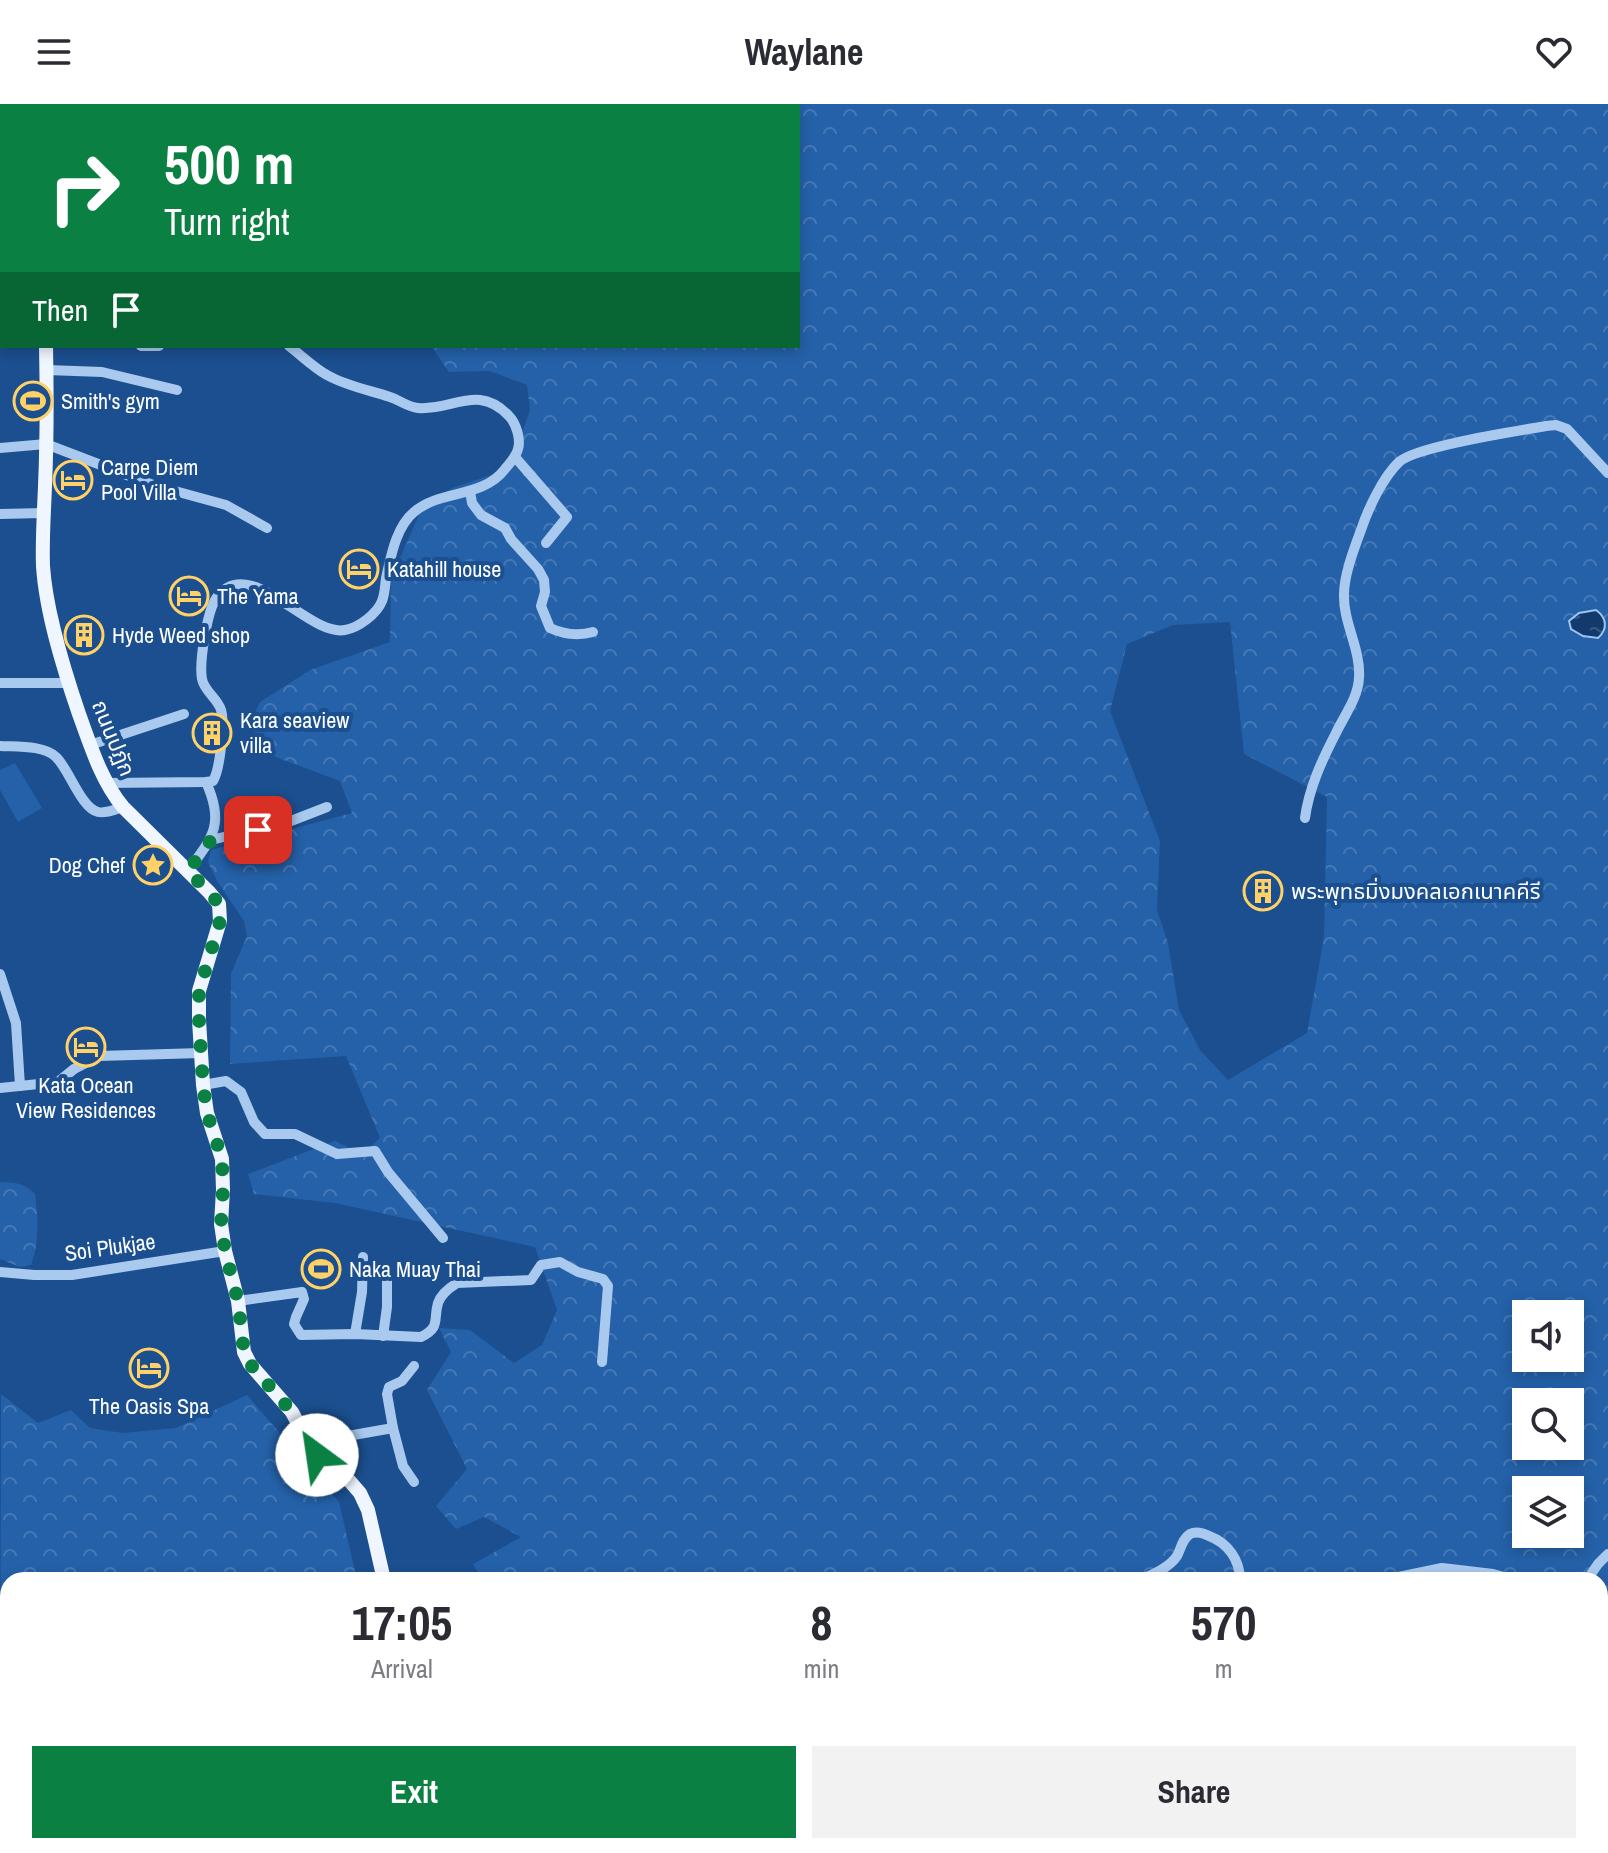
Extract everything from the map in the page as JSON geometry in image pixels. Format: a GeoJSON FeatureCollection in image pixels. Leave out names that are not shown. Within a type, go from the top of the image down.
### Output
{"type":"FeatureCollection","features":[{"type":"Feature","properties":{"kind":"main road","name":"ถนนปฏัก"},"geometry":{"type":"LineString","coordinates":[[46,348],[43,567],[52,622],[68,683],[106,783],[123,807],[219,904],[220,921],[199,991],[199,1020],[207,1113],[222,1159],[221,1224],[238,1301],[244,1352],[250,1364],[292,1412],[317,1455],[347,1478],[360,1493],[368,1510],[382,1572]]}},
{"type":"Feature","properties":{"kind":"street"},"geometry":{"type":"LineString","coordinates":[[106,783],[206,782],[213,781],[218,773],[221,709],[202,682],[202,650],[215,599],[227,586],[243,584],[262,590],[328,628],[342,631],[355,627],[376,611],[383,601],[399,531],[413,513],[429,503],[496,480],[515,457],[520,440],[512,418],[491,403],[472,398],[436,407],[415,408],[326,375],[292,348]]}},
{"type":"Feature","properties":{"kind":"street"},"geometry":{"type":"LineString","coordinates":[[47,370],[102,372],[177,390]]}},
{"type":"Feature","properties":{"kind":"street"},"geometry":{"type":"LineString","coordinates":[[1305,818],[1313,784],[1325,753],[1356,694],[1359,678],[1359,663],[1346,614],[1344,593],[1353,554],[1367,512],[1401,460],[1449,445],[1556,425],[1567,429],[1608,473]]}},
{"type":"Feature","properties":{"kind":"street"},"geometry":{"type":"LineString","coordinates":[[1,447],[46,444],[153,485],[226,505],[267,528]]}},
{"type":"Feature","properties":{"kind":"street"},"geometry":{"type":"LineString","coordinates":[[515,457],[567,517],[546,543]]}},
{"type":"Feature","properties":{"kind":"street"},"geometry":{"type":"LineString","coordinates":[[470,491],[472,503],[481,515],[505,528],[538,569],[544,580],[545,592],[541,606],[550,628],[561,633],[584,635],[593,632]]}},
{"type":"Feature","properties":{"kind":"street"},"geometry":{"type":"LineString","coordinates":[[0,514],[44,513]]}},
{"type":"Feature","properties":{"kind":"street"},"geometry":{"type":"LineString","coordinates":[[0,683],[68,683]]}},
{"type":"Feature","properties":{"kind":"street"},"geometry":{"type":"LineString","coordinates":[[90,745],[184,714]]}},
{"type":"Feature","properties":{"kind":"street"},"geometry":{"type":"LineString","coordinates":[[0,746],[43,750],[55,755],[94,810],[101,813],[123,807]]}},
{"type":"Feature","properties":{"kind":"street"},"geometry":{"type":"LineString","coordinates":[[188,871],[211,840],[215,827],[215,801],[206,782]]}},
{"type":"Feature","properties":{"kind":"street"},"geometry":{"type":"LineString","coordinates":[[211,840],[291,821],[327,807]]}},
{"type":"Feature","properties":{"kind":"street"},"geometry":{"type":"LineString","coordinates":[[0,974],[16,1023],[20,1086]]}},
{"type":"Feature","properties":{"kind":"street"},"geometry":{"type":"LineString","coordinates":[[0,1088],[58,1082],[74,1069],[99,1056],[201,1053]]}},
{"type":"Feature","properties":{"kind":"street"},"geometry":{"type":"LineString","coordinates":[[203,1085],[226,1081],[241,1092],[254,1122],[265,1134],[295,1134],[337,1154],[375,1151],[388,1172],[443,1238]]}},
{"type":"Feature","properties":{"kind":"street","name":"Soi Plukjae"},"geometry":{"type":"LineString","coordinates":[[0,1272],[72,1275],[225,1251]]}},
{"type":"Feature","properties":{"kind":"street"},"geometry":{"type":"LineString","coordinates":[[355,1334],[362,1292],[363,1257]]}},
{"type":"Feature","properties":{"kind":"street"},"geometry":{"type":"LineString","coordinates":[[238,1301],[302,1292],[304,1299],[294,1324],[301,1335],[421,1337],[436,1325],[439,1300],[447,1289],[457,1283],[531,1280],[541,1265],[560,1262],[578,1272],[603,1279],[608,1286],[602,1362]]}},
{"type":"Feature","properties":{"kind":"street"},"geometry":{"type":"LineString","coordinates":[[383,1336],[387,1275]]}},
{"type":"Feature","properties":{"kind":"street"},"geometry":{"type":"LineString","coordinates":[[414,1366],[402,1381],[389,1387],[387,1394],[403,1466],[414,1482]]}},
{"type":"Feature","properties":{"kind":"street"},"geometry":{"type":"LineString","coordinates":[[308,1443],[393,1428]]}},
{"type":"Feature","properties":{"kind":"street"},"geometry":{"type":"LineString","coordinates":[[1154,1572],[1176,1558],[1183,1542],[1196,1533],[1223,1543],[1238,1564],[1239,1572]]}},
{"type":"Feature","properties":{"kind":"street"},"geometry":{"type":"LineString","coordinates":[[1592,1572],[1608,1554]]}},
{"type":"Feature","properties":{"kind":"street"},"geometry":{"type":"LineString","coordinates":[[1423,1572],[1442,1568],[1476,1572]]}},
{"type":"Feature","properties":{"kind":"green space"},"geometry":{"type":"Polygon","coordinates":[[[800,104],[1608,104],[1608,1572],[478,1572],[473,1564],[521,1537],[484,1517],[456,1529],[436,1506],[467,1469],[427,1390],[451,1352],[439,1328],[470,1330],[514,1363],[542,1345],[557,1310],[535,1247],[335,1203],[254,1194],[248,1174],[335,1141],[362,1154],[380,1138],[346,1056],[230,1064],[231,974],[247,936],[244,921],[208,862],[211,850],[352,813],[340,781],[257,750],[253,717],[260,702],[310,670],[390,642],[391,579],[420,512],[452,488],[497,473],[519,441],[530,410],[527,385],[490,371],[449,372],[432,348],[800,348],[800,104]],[[1230,622],[1173,625],[1127,644],[1110,711],[1160,841],[1157,910],[1168,943],[1179,1010],[1200,1050],[1228,1080],[1307,1033],[1324,937],[1327,797],[1244,754],[1230,622]]]}},
{"type":"Feature","properties":{"kind":"green space"},"geometry":{"type":"Polygon","coordinates":[[[15,763],[42,808],[18,822],[0,790],[0,770],[15,763]]]}},
{"type":"Feature","properties":{"kind":"green space"},"geometry":{"type":"Polygon","coordinates":[[[0,1182],[23,1185],[35,1194],[37,1238],[31,1265],[20,1267],[0,1259],[0,1182]]]}},
{"type":"Feature","properties":{"kind":"green space"},"geometry":{"type":"Polygon","coordinates":[[[1,1394],[38,1423],[71,1410],[90,1428],[123,1433],[176,1428],[247,1395],[339,1502],[355,1572],[1,1572],[1,1394]]]}},
{"type":"Feature","properties":{"kind":"water"},"geometry":{"type":"Polygon","coordinates":[[[1596,610],[1605,624],[1598,638],[1583,636],[1571,629],[1569,621],[1579,613],[1596,610]]]}},
{"type":"Feature","properties":{"kind":"place","name":"Smith's gym"},"geometry":{"type":"Point","coordinates":[33,401]}},
{"type":"Feature","properties":{"kind":"place","name":"Carpe Diem Pool Villa"},"geometry":{"type":"Point","coordinates":[73,480]}},
{"type":"Feature","properties":{"kind":"place","name":"Katahill house"},"geometry":{"type":"Point","coordinates":[359,569]}},
{"type":"Feature","properties":{"kind":"place","name":"The Yama"},"geometry":{"type":"Point","coordinates":[189,596]}},
{"type":"Feature","properties":{"kind":"place","name":"Hyde Weed shop"},"geometry":{"type":"Point","coordinates":[84,635]}},
{"type":"Feature","properties":{"kind":"place","name":"Kara seaview villa"},"geometry":{"type":"Point","coordinates":[212,733]}},
{"type":"Feature","properties":{"kind":"place","name":"Dog Chef"},"geometry":{"type":"Point","coordinates":[153,865]}},
{"type":"Feature","properties":{"kind":"place","name":"พระพุทธมิ่งมงคลเอกเนาคคีรี"},"geometry":{"type":"Point","coordinates":[1263,891]}},
{"type":"Feature","properties":{"kind":"place","name":"Kata Ocean View Residences"},"geometry":{"type":"Point","coordinates":[86,1047]}},
{"type":"Feature","properties":{"kind":"place","name":"Naka Muay Thai"},"geometry":{"type":"Point","coordinates":[321,1269]}},
{"type":"Feature","properties":{"kind":"place","name":"The Oasis Spa"},"geometry":{"type":"Point","coordinates":[149,1368]}},
{"type":"Feature","properties":{"kind":"route"},"geometry":{"type":"LineString","coordinates":[[258,830],[211,840],[188,871],[219,904],[217,936],[199,991],[203,1085],[207,1113],[222,1159],[221,1224],[238,1301],[244,1352],[250,1364],[292,1412],[317,1455]]}}]}
